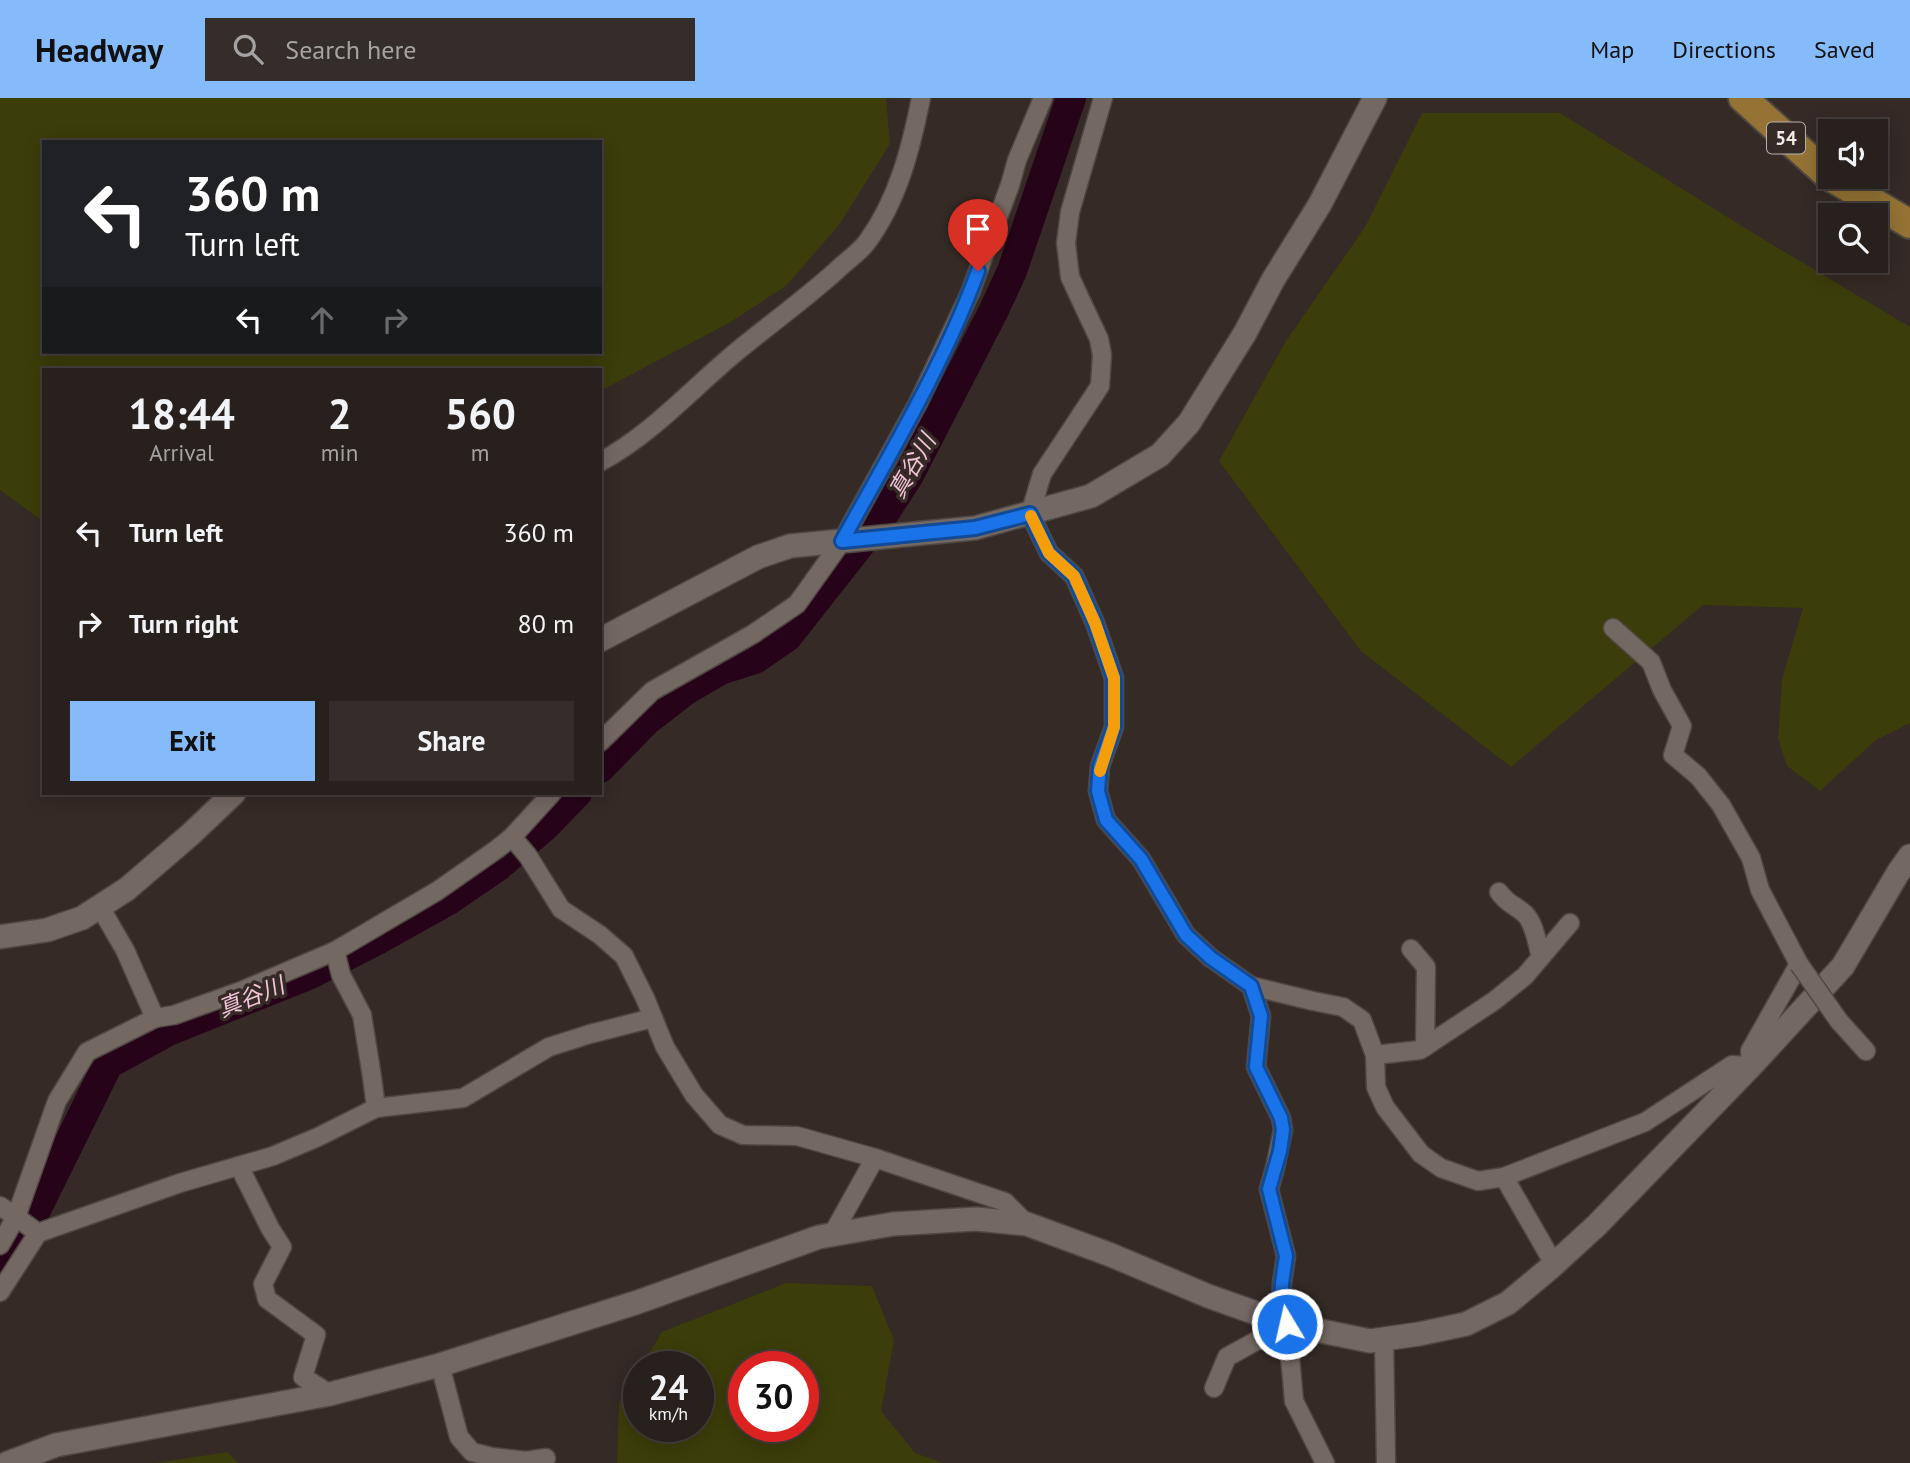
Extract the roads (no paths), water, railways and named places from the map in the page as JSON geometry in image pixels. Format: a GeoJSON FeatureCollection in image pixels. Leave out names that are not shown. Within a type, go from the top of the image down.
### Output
{"type":"FeatureCollection","features":[{"type":"Feature","properties":{"kind":"main road","name":"54"},"geometry":{"type":"LineString","coordinates":[[1743,98],[1818,165]]}},
{"type":"Feature","properties":{"kind":"main road","name":"54"},"geometry":{"type":"LineString","coordinates":[[1851,189],[1910,224]]}},
{"type":"Feature","properties":{"kind":"street"},"geometry":{"type":"LineString","coordinates":[[602,461],[669,414],[738,350],[807,296],[866,244],[884,216],[908,158],[921,98]]}},
{"type":"Feature","properties":{"kind":"street"},"geometry":{"type":"LineString","coordinates":[[602,740],[652,691],[753,634],[797,604],[848,541],[970,293],[1017,160],[1043,98]]}},
{"type":"Feature","properties":{"kind":"street"},"geometry":{"type":"LineString","coordinates":[[1103,98],[1070,212],[1066,243],[1070,277],[1099,339],[1100,386],[1042,474],[1030,514],[1049,553],[1074,576],[1095,623],[1114,678],[1114,727],[1100,766],[1098,791],[1106,820],[1141,859],[1186,935],[1211,958],[1251,986],[1343,1007],[1362,1020],[1375,1055],[1376,1087],[1385,1107],[1421,1154],[1441,1168],[1478,1181],[1504,1177],[1645,1122],[1732,1065],[1751,1066]]}},
{"type":"Feature","properties":{"kind":"street"},"geometry":{"type":"LineString","coordinates":[[602,639],[758,557],[790,546],[975,528],[1091,496],[1160,455],[1189,423],[1245,332],[1273,280],[1320,205],[1375,98]]}},
{"type":"Feature","properties":{"kind":"street"},"geometry":{"type":"LineString","coordinates":[[1614,628],[1651,662],[1662,690],[1682,726],[1672,755],[1698,776],[1721,805],[1751,858],[1760,890],[1800,964],[1839,1021],[1866,1051]]}},
{"type":"Feature","properties":{"kind":"street"},"geometry":{"type":"LineString","coordinates":[[0,936],[47,930],[82,918],[127,889],[232,795]]}},
{"type":"Feature","properties":{"kind":"street"},"geometry":{"type":"LineString","coordinates":[[0,1245],[16,1217],[57,1101],[87,1052],[155,1018],[174,1015],[241,991],[335,951],[437,891],[514,839],[550,795]]}},
{"type":"Feature","properties":{"kind":"street"},"geometry":{"type":"LineString","coordinates":[[514,839],[528,856],[561,909],[600,935],[624,956],[665,1047],[694,1095],[720,1125],[743,1135],[797,1136],[875,1158],[1005,1202],[1027,1224]]}},
{"type":"Feature","properties":{"kind":"street"},"geometry":{"type":"LineString","coordinates":[[8,1463],[56,1445],[330,1394],[440,1365],[638,1302],[819,1237],[893,1224],[976,1219],[1027,1224],[1111,1255],[1208,1296],[1287,1324],[1370,1341],[1466,1324],[1508,1303],[1555,1264],[1606,1216],[1751,1066],[1843,967],[1910,856]]}},
{"type":"Feature","properties":{"kind":"street"},"geometry":{"type":"LineString","coordinates":[[1499,892],[1505,901],[1526,915],[1534,930],[1541,957]]}},
{"type":"Feature","properties":{"kind":"street"},"geometry":{"type":"LineString","coordinates":[[100,907],[125,950],[155,1018]]}},
{"type":"Feature","properties":{"kind":"street"},"geometry":{"type":"LineString","coordinates":[[1375,1055],[1420,1050],[1494,1001],[1525,976],[1570,923]]}},
{"type":"Feature","properties":{"kind":"street"},"geometry":{"type":"LineString","coordinates":[[1410,949],[1426,967],[1425,1047]]}},
{"type":"Feature","properties":{"kind":"street"},"geometry":{"type":"LineString","coordinates":[[335,951],[341,975],[362,1015],[376,1108]]}},
{"type":"Feature","properties":{"kind":"street"},"geometry":{"type":"LineString","coordinates":[[1751,1066],[1749,1051],[1800,964]]}},
{"type":"Feature","properties":{"kind":"street"},"geometry":{"type":"LineString","coordinates":[[1251,986],[1261,1016],[1256,1067],[1281,1118],[1283,1130],[1269,1189],[1286,1256],[1281,1306],[1287,1324],[1294,1401],[1325,1463]]}},
{"type":"Feature","properties":{"kind":"street"},"geometry":{"type":"LineString","coordinates":[[0,1292],[38,1233],[180,1183],[273,1156],[376,1108],[463,1098],[549,1047],[653,1018]]}},
{"type":"Feature","properties":{"kind":"street"},"geometry":{"type":"LineString","coordinates":[[832,1235],[875,1158]]}},
{"type":"Feature","properties":{"kind":"street"},"geometry":{"type":"LineString","coordinates":[[239,1166],[282,1247],[263,1284],[267,1299],[316,1335],[303,1377],[330,1394]]}},
{"type":"Feature","properties":{"kind":"street"},"geometry":{"type":"LineString","coordinates":[[1504,1177],[1555,1264]]}},
{"type":"Feature","properties":{"kind":"street"},"geometry":{"type":"LineString","coordinates":[[0,1206],[38,1233]]}},
{"type":"Feature","properties":{"kind":"street"},"geometry":{"type":"LineString","coordinates":[[1214,1388],[1227,1357],[1287,1324]]}},
{"type":"Feature","properties":{"kind":"street"},"geometry":{"type":"LineString","coordinates":[[1384,1339],[1387,1463]]}},
{"type":"Feature","properties":{"kind":"street"},"geometry":{"type":"LineString","coordinates":[[440,1365],[459,1437],[472,1452],[526,1461],[546,1458]]}},
{"type":"Feature","properties":{"kind":"waterway","name":"真谷川"},"geometry":{"type":"LineString","coordinates":[[602,766],[646,721],[686,690],[720,670],[755,659],[787,637],[883,515],[909,475],[1012,271],[1071,98]]}},
{"type":"Feature","properties":{"kind":"waterway","name":"真谷川"},"geometry":{"type":"LineString","coordinates":[[0,1267],[32,1218],[108,1064],[168,1031],[308,975],[449,900],[497,867],[544,827],[575,795]]}}]}
